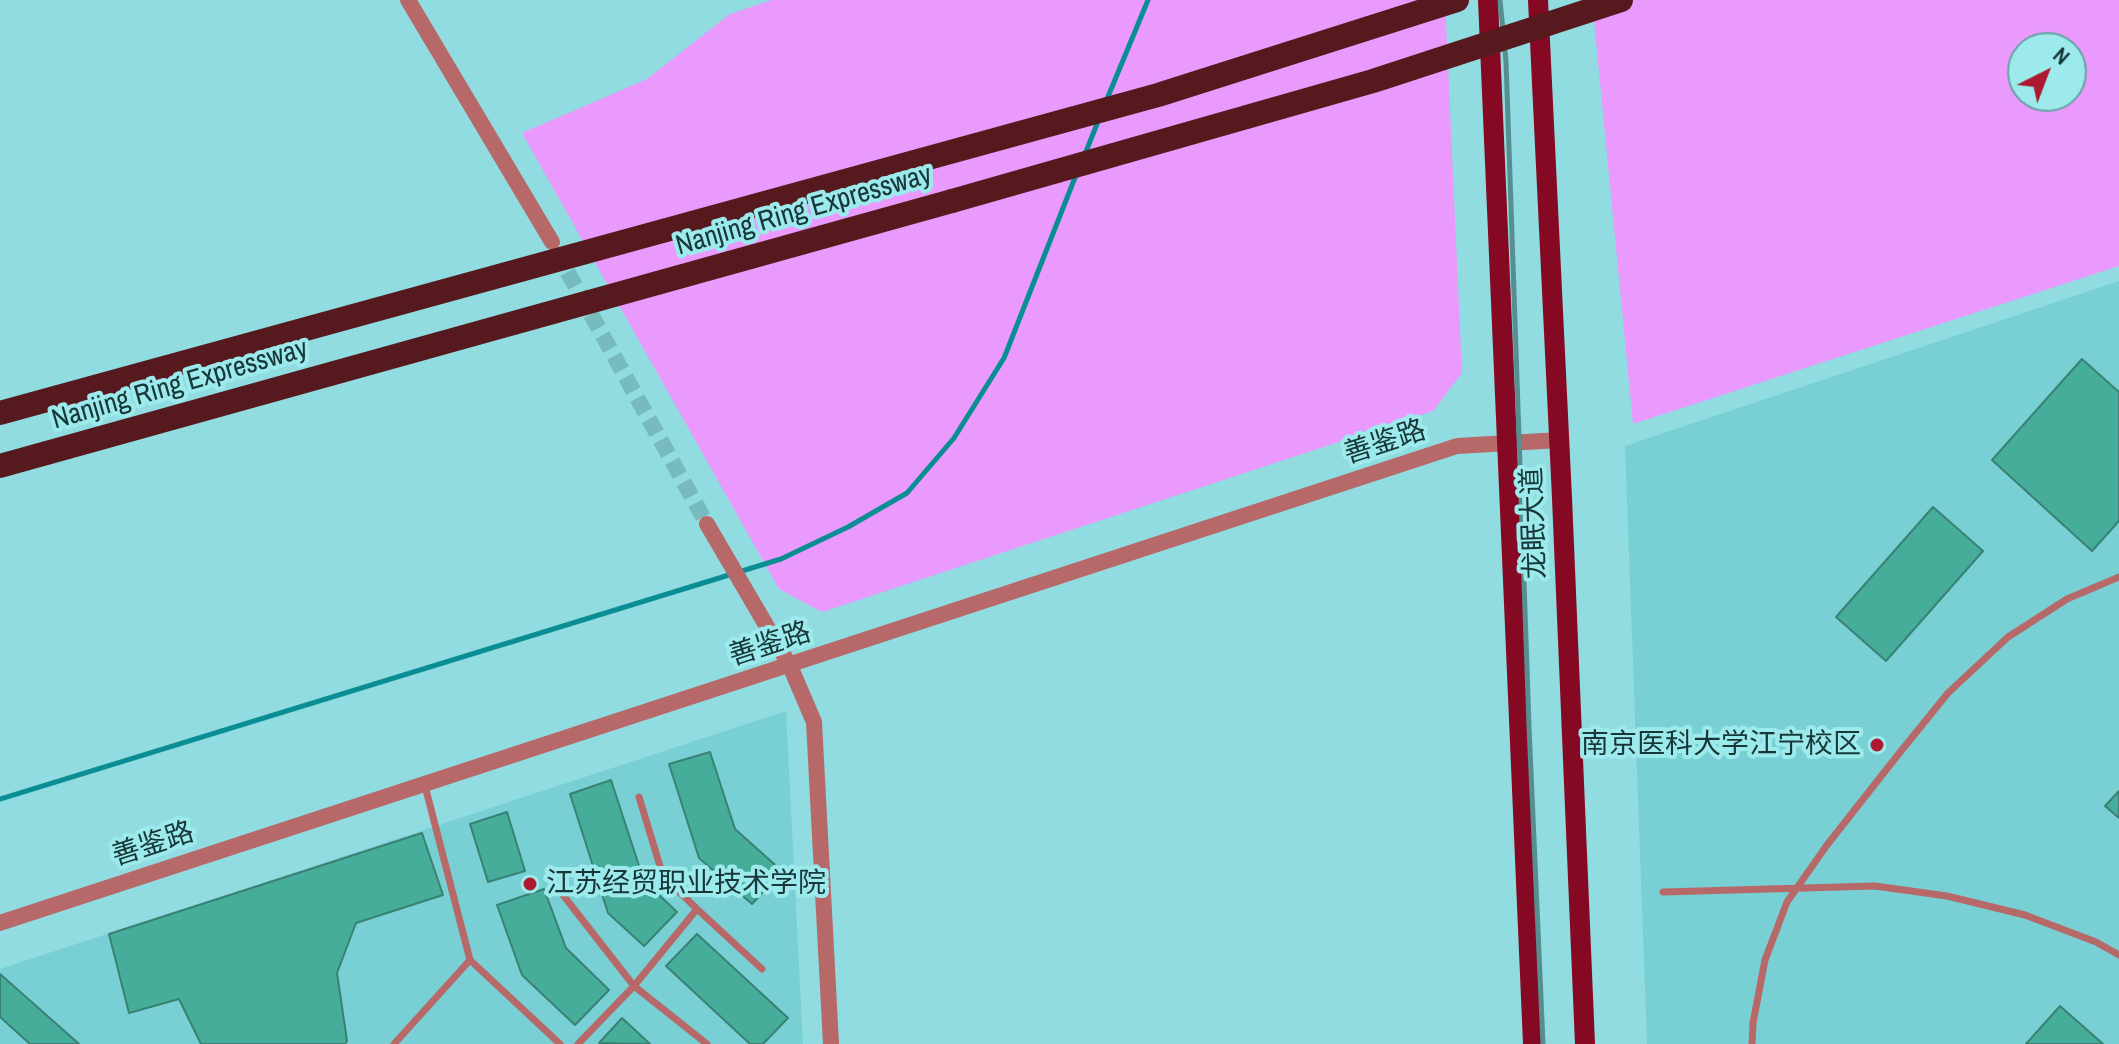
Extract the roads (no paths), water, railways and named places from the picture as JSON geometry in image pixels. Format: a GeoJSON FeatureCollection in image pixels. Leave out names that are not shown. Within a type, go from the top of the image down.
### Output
{"type":"FeatureCollection","features":[{"type":"Feature","properties":{"kind":"highway","name":"Nanjing Ring Expressway"},"geometry":{"type":"LineString","coordinates":[[0,413],[1158,95],[1457,0]]}},
{"type":"Feature","properties":{"kind":"highway","name":"Nanjing Ring Expressway"},"geometry":{"type":"LineString","coordinates":[[0,466],[1373,81],[1621,0]]}},
{"type":"Feature","properties":{"kind":"main road","name":"龙眠大道"},"geometry":{"type":"LineString","coordinates":[[1488,0],[1533,1044]]}},
{"type":"Feature","properties":{"kind":"main road","name":"龙眠大道"},"geometry":{"type":"LineString","coordinates":[[1538,0],[1585,1044]]}},
{"type":"Feature","properties":{"kind":"street"},"geometry":{"type":"LineString","coordinates":[[408,0],[552,242]]}},
{"type":"Feature","properties":{"kind":"street","name":"善鉴路"},"geometry":{"type":"LineString","coordinates":[[0,923],[1457,446],[1560,440]]}},
{"type":"Feature","properties":{"kind":"street"},"geometry":{"type":"LineString","coordinates":[[707,524],[790,666],[814,722],[831,1044]]}},
{"type":"Feature","properties":{"kind":"lane"},"geometry":{"type":"LineString","coordinates":[[1752,1044],[1765,960],[1787,902],[1827,845],[1948,693],[2008,637],[2067,599],[2119,577]]}},
{"type":"Feature","properties":{"kind":"lane"},"geometry":{"type":"LineString","coordinates":[[424,784],[470,960],[560,1044]]}},
{"type":"Feature","properties":{"kind":"lane"},"geometry":{"type":"LineString","coordinates":[[639,797],[663,876],[762,969]]}},
{"type":"Feature","properties":{"kind":"lane"},"geometry":{"type":"LineString","coordinates":[[556,886],[634,986],[707,1044]]}},
{"type":"Feature","properties":{"kind":"lane"},"geometry":{"type":"LineString","coordinates":[[1663,892],[1875,886],[1947,896],[2025,915],[2096,942],[2119,955]]}},
{"type":"Feature","properties":{"kind":"lane"},"geometry":{"type":"LineString","coordinates":[[578,1044],[634,986],[697,909]]}},
{"type":"Feature","properties":{"kind":"lane"},"geometry":{"type":"LineString","coordinates":[[394,1044],[470,960]]}},
{"type":"Feature","properties":{"kind":"waterway"},"geometry":{"type":"LineString","coordinates":[[1107,99],[1148,0]]}},
{"type":"Feature","properties":{"kind":"waterway"},"geometry":{"type":"LineString","coordinates":[[1085,154],[1099,119]]}},
{"type":"Feature","properties":{"kind":"waterway"},"geometry":{"type":"LineString","coordinates":[[0,799],[781,559],[848,527],[907,493],[954,438],[1004,358],[1076,175]]}},
{"type":"Feature","properties":{"kind":"tunnel"},"geometry":{"type":"LineString","coordinates":[[556,251],[707,524]]}},
{"type":"Feature","properties":{"kind":"railway"},"geometry":{"type":"LineString","coordinates":[[1500,0],[1506,61],[1543,1044]]}},
{"type":"Feature","properties":{"kind":"place","name":"南京医科大学江宁校区"},"geometry":{"type":"Point","coordinates":[1877,745]}},
{"type":"Feature","properties":{"kind":"place","name":"江苏经贸职业技术学院"},"geometry":{"type":"Point","coordinates":[530,884]}}]}
